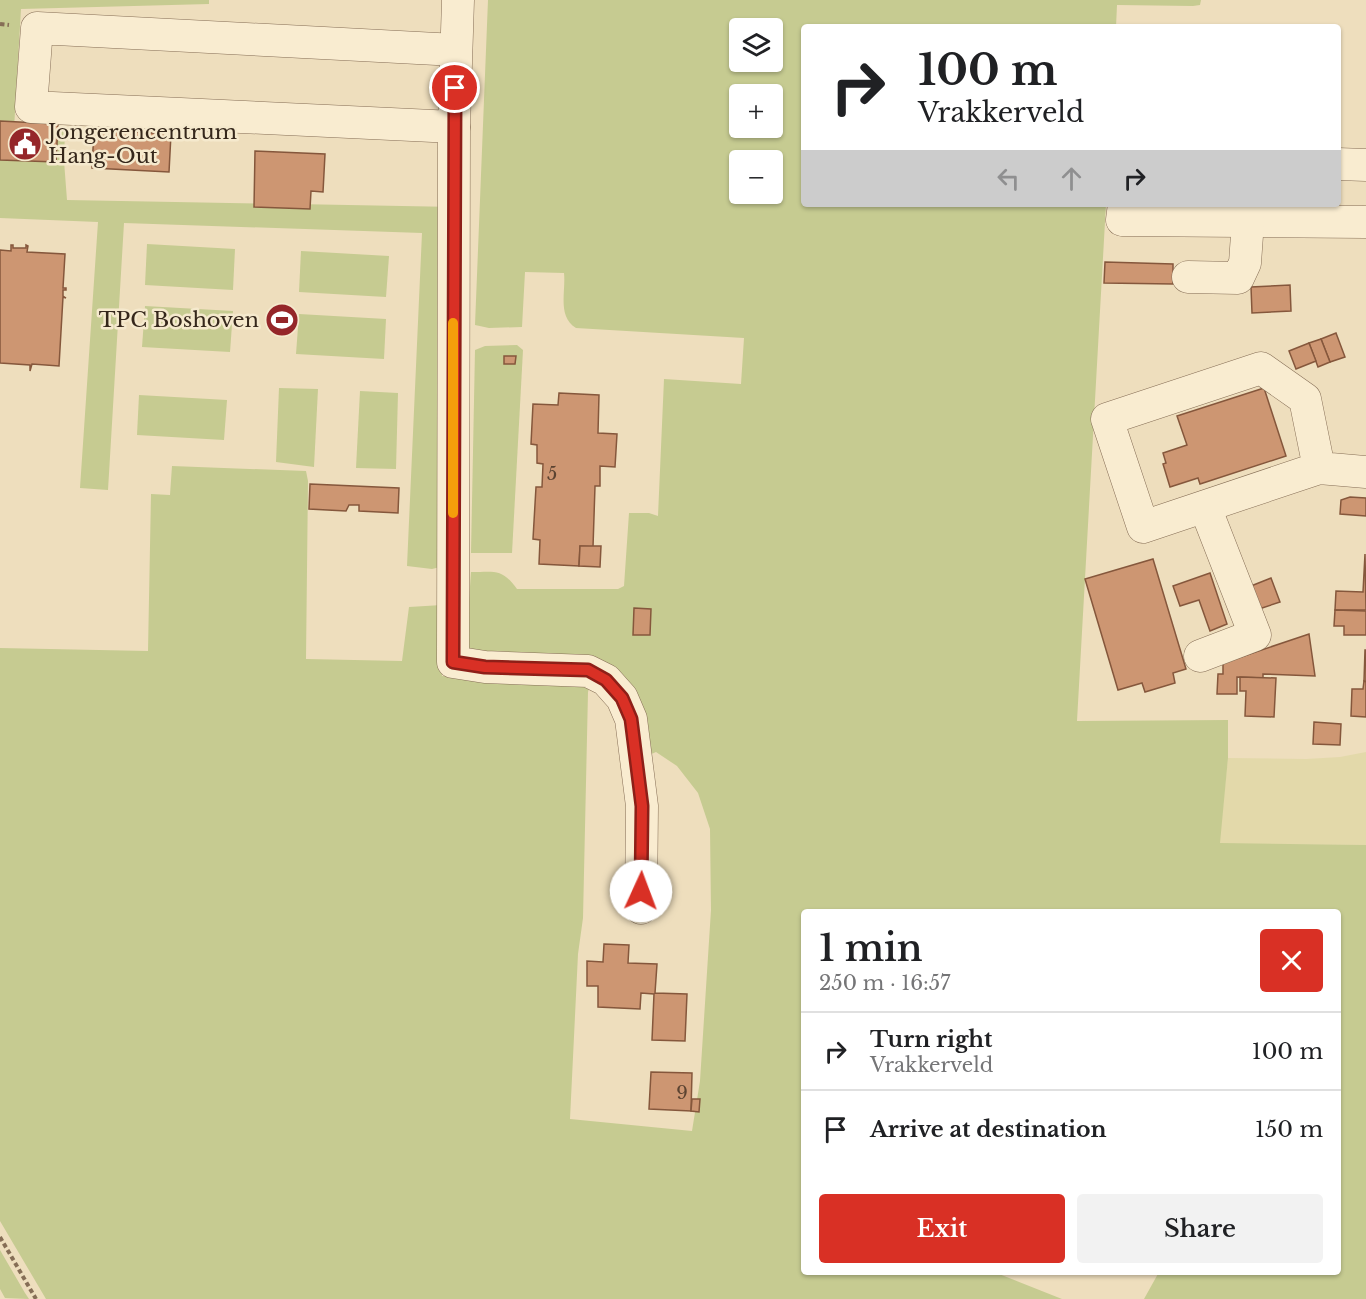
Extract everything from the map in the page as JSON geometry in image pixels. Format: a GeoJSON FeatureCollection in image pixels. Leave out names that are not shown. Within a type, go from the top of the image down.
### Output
{"type":"FeatureCollection","features":[{"type":"Feature","properties":{"kind":"street"},"geometry":{"type":"LineString","coordinates":[[458,0],[454,127],[453,662],[485,667],[588,670],[606,680],[622,698],[631,719],[642,806],[641,908]]}},
{"type":"Feature","properties":{"kind":"street"},"geometry":{"type":"LineString","coordinates":[[454,127],[32,107],[37,28],[456,50]]}},
{"type":"Feature","properties":{"kind":"street"},"geometry":{"type":"LineString","coordinates":[[1341,164],[1366,165]]}},
{"type":"Feature","properties":{"kind":"street"},"geometry":{"type":"LineString","coordinates":[[1124,207],[1122,220],[1366,222]]}},
{"type":"Feature","properties":{"kind":"street"},"geometry":{"type":"LineString","coordinates":[[1188,277],[1238,278],[1245,263],[1248,221]]}},
{"type":"Feature","properties":{"kind":"street"},"geometry":{"type":"LineString","coordinates":[[1319,468],[1305,399],[1261,368],[1107,419],[1143,527],[1319,468],[1366,472]]}},
{"type":"Feature","properties":{"kind":"street"},"geometry":{"type":"LineString","coordinates":[[1200,656],[1255,635],[1205,507]]}},
{"type":"Feature","properties":{"kind":"path"},"geometry":{"type":"LineString","coordinates":[[0,1237],[36,1299]]}},
{"type":"Feature","properties":{"kind":"shaded area"},"geometry":{"type":"Polygon","coordinates":[[[1366,752],[1366,845],[1219,844],[1228,758],[1306,759],[1340,757],[1366,752]]]}},
{"type":"Feature","properties":{"kind":"green space"},"geometry":{"type":"Polygon","coordinates":[[[0,0],[209,0],[209,4],[21,9],[14,129],[65,130],[64,161],[67,200],[456,207],[444,566],[432,569],[407,566],[422,233],[124,223],[108,490],[80,488],[98,222],[0,218],[0,0]]]}},
{"type":"Feature","properties":{"kind":"green space"},"geometry":{"type":"Polygon","coordinates":[[[488,0],[1201,0],[1200,5],[1193,6],[1117,5],[1116,24],[801,24],[801,207],[1106,207],[1077,721],[1228,720],[1228,758],[1220,843],[1366,845],[1366,1299],[1144,1299],[1157,1275],[1341,1275],[1341,909],[801,909],[801,1275],[1002,1275],[1062,1299],[46,1299],[0,1221],[0,648],[148,651],[151,494],[170,495],[172,466],[306,471],[308,481],[306,659],[402,661],[409,607],[442,605],[442,676],[591,681],[588,692],[583,918],[578,954],[570,1119],[692,1131],[700,1081],[711,910],[710,829],[698,793],[677,766],[656,752],[645,757],[632,702],[617,682],[606,673],[591,666],[479,662],[465,659],[471,572],[502,574],[517,589],[618,589],[624,586],[629,513],[649,513],[658,516],[664,379],[741,384],[744,338],[576,328],[566,317],[564,310],[564,273],[525,272],[522,327],[489,328],[475,325],[488,0]]]}},
{"type":"Feature","properties":{"kind":"green space"},"geometry":{"type":"Polygon","coordinates":[[[147,244],[235,249],[233,290],[145,285],[147,244]]]}},
{"type":"Feature","properties":{"kind":"green space"},"geometry":{"type":"Polygon","coordinates":[[[301,251],[389,256],[386,297],[299,292],[301,251]]]}},
{"type":"Feature","properties":{"kind":"green space"},"geometry":{"type":"Polygon","coordinates":[[[145,306],[233,311],[230,352],[142,347],[145,306]]]}},
{"type":"Feature","properties":{"kind":"green space"},"geometry":{"type":"Polygon","coordinates":[[[299,314],[386,319],[384,359],[296,354],[299,314]]]}},
{"type":"Feature","properties":{"kind":"green space"},"geometry":{"type":"Polygon","coordinates":[[[517,345],[523,350],[512,553],[471,553],[475,350],[485,346],[517,345]]]}},
{"type":"Feature","properties":{"kind":"green space"},"geometry":{"type":"Polygon","coordinates":[[[279,388],[318,389],[314,467],[276,462],[279,388]]]}},
{"type":"Feature","properties":{"kind":"green space"},"geometry":{"type":"Polygon","coordinates":[[[360,391],[398,393],[396,469],[356,468],[360,391]]]}},
{"type":"Feature","properties":{"kind":"green space"},"geometry":{"type":"Polygon","coordinates":[[[139,395],[227,400],[224,440],[137,435],[139,395]]]}},
{"type":"Feature","properties":{"kind":"green space"},"geometry":{"type":"Polygon","coordinates":[[[0,1250],[29,1299],[5,1298],[0,1289],[0,1250]]]}},
{"type":"Feature","properties":{"kind":"building"},"geometry":{"type":"Polygon","coordinates":[[[0,121],[58,124],[56,162],[0,160],[0,121]]]}},
{"type":"Feature","properties":{"kind":"building"},"geometry":{"type":"Polygon","coordinates":[[[94,130],[171,134],[169,172],[92,168],[94,130]]]}},
{"type":"Feature","properties":{"kind":"building"},"geometry":{"type":"Polygon","coordinates":[[[255,151],[325,154],[323,192],[311,191],[310,209],[254,207],[255,151]]]}},
{"type":"Feature","properties":{"kind":"building"},"geometry":{"type":"Polygon","coordinates":[[[11,245],[13,248],[26,248],[26,245],[28,246],[27,252],[65,254],[63,288],[66,290],[63,290],[63,296],[66,298],[63,297],[59,366],[32,364],[30,371],[30,365],[0,363],[0,250],[11,251],[11,245]]]}},
{"type":"Feature","properties":{"kind":"building"},"geometry":{"type":"Polygon","coordinates":[[[1105,262],[1173,264],[1173,284],[1104,283],[1105,262]]]}},
{"type":"Feature","properties":{"kind":"building"},"geometry":{"type":"Polygon","coordinates":[[[1290,285],[1291,311],[1252,313],[1251,287],[1290,285]]]}},
{"type":"Feature","properties":{"kind":"building"},"geometry":{"type":"Polygon","coordinates":[[[1336,333],[1345,357],[1330,362],[1321,339],[1336,333]]]}},
{"type":"Feature","properties":{"kind":"building"},"geometry":{"type":"Polygon","coordinates":[[[1321,339],[1330,362],[1318,367],[1309,343],[1321,339]]]}},
{"type":"Feature","properties":{"kind":"building"},"geometry":{"type":"Polygon","coordinates":[[[1309,343],[1316,361],[1296,369],[1289,351],[1309,343]]]}},
{"type":"Feature","properties":{"kind":"building"},"geometry":{"type":"Polygon","coordinates":[[[504,356],[516,356],[515,364],[504,364],[504,356]]]}},
{"type":"Feature","properties":{"kind":"building"},"geometry":{"type":"Polygon","coordinates":[[[1264,388],[1286,456],[1200,484],[1198,478],[1170,487],[1163,464],[1166,463],[1163,453],[1187,445],[1177,416],[1264,388]]]}},
{"type":"Feature","properties":{"kind":"building"},"geometry":{"type":"Polygon","coordinates":[[[559,393],[599,395],[598,433],[617,434],[615,467],[600,466],[600,486],[595,486],[593,547],[580,546],[579,566],[539,564],[540,540],[533,539],[536,487],[542,487],[543,464],[537,463],[537,445],[531,444],[533,404],[558,405],[559,393]]]}},
{"type":"Feature","properties":{"kind":"building"},"geometry":{"type":"Polygon","coordinates":[[[310,484],[399,488],[398,513],[359,511],[359,505],[349,505],[346,511],[309,509],[310,484]]]}},
{"type":"Feature","properties":{"kind":"building"},"geometry":{"type":"Polygon","coordinates":[[[1350,497],[1366,498],[1366,516],[1340,514],[1341,500],[1350,497]]]}},
{"type":"Feature","properties":{"kind":"building"},"geometry":{"type":"Polygon","coordinates":[[[580,546],[601,546],[600,567],[579,566],[580,546]]]}},
{"type":"Feature","properties":{"kind":"building"},"geometry":{"type":"Polygon","coordinates":[[[1365,554],[1366,610],[1335,610],[1336,591],[1363,592],[1365,554]]]}},
{"type":"Feature","properties":{"kind":"building"},"geometry":{"type":"Polygon","coordinates":[[[1153,559],[1186,669],[1173,673],[1175,683],[1145,692],[1142,683],[1118,690],[1085,579],[1153,559]]]}},
{"type":"Feature","properties":{"kind":"building"},"geometry":{"type":"Polygon","coordinates":[[[1210,573],[1227,624],[1210,631],[1199,600],[1180,606],[1173,586],[1210,573]]]}},
{"type":"Feature","properties":{"kind":"building"},"geometry":{"type":"Polygon","coordinates":[[[1271,578],[1280,602],[1259,609],[1251,586],[1271,578]]]}},
{"type":"Feature","properties":{"kind":"building"},"geometry":{"type":"Polygon","coordinates":[[[634,608],[651,609],[650,635],[633,635],[634,608]]]}},
{"type":"Feature","properties":{"kind":"building"},"geometry":{"type":"Polygon","coordinates":[[[1335,610],[1366,611],[1366,635],[1344,635],[1344,626],[1334,626],[1335,610]]]}},
{"type":"Feature","properties":{"kind":"building"},"geometry":{"type":"Polygon","coordinates":[[[1309,634],[1315,676],[1263,674],[1263,678],[1237,677],[1237,694],[1217,694],[1218,674],[1223,674],[1223,663],[1309,634]]]}},
{"type":"Feature","properties":{"kind":"building"},"geometry":{"type":"Polygon","coordinates":[[[1366,650],[1366,682],[1364,681],[1366,650]]]}},
{"type":"Feature","properties":{"kind":"building"},"geometry":{"type":"Polygon","coordinates":[[[1240,677],[1276,678],[1274,717],[1245,716],[1246,691],[1240,691],[1240,677]]]}},
{"type":"Feature","properties":{"kind":"building"},"geometry":{"type":"Polygon","coordinates":[[[1364,681],[1366,682],[1366,717],[1351,716],[1352,689],[1363,689],[1364,681]]]}},
{"type":"Feature","properties":{"kind":"building"},"geometry":{"type":"Polygon","coordinates":[[[1314,722],[1341,724],[1340,745],[1313,744],[1314,722]]]}},
{"type":"Feature","properties":{"kind":"building"},"geometry":{"type":"Polygon","coordinates":[[[604,944],[629,945],[628,963],[657,964],[655,993],[687,994],[685,1041],[652,1040],[654,994],[641,993],[640,1009],[598,1007],[598,986],[587,986],[587,961],[603,962],[604,944]]]}},
{"type":"Feature","properties":{"kind":"building"},"geometry":{"type":"Polygon","coordinates":[[[651,1072],[692,1073],[691,1111],[649,1109],[651,1072]]]}},
{"type":"Feature","properties":{"kind":"building"},"geometry":{"type":"Polygon","coordinates":[[[692,1099],[700,1099],[699,1112],[691,1111],[692,1099]]]}},
{"type":"Feature","properties":{"kind":"slow traffic"},"geometry":{"type":"LineString","coordinates":[[453,323],[453,513]]}},
{"type":"Feature","properties":{"kind":"place","name":"Jongerencentrum Hang-Out"},"geometry":{"type":"Point","coordinates":[25,144]}},
{"type":"Feature","properties":{"kind":"place","name":"TPC Boshoven"},"geometry":{"type":"Point","coordinates":[282,320]}},
{"type":"Feature","properties":{"kind":"route"},"geometry":{"type":"LineString","coordinates":[[455,88],[453,662],[485,667],[588,670],[606,680],[622,698],[631,719],[637,755],[642,806],[641,891]]}}]}
